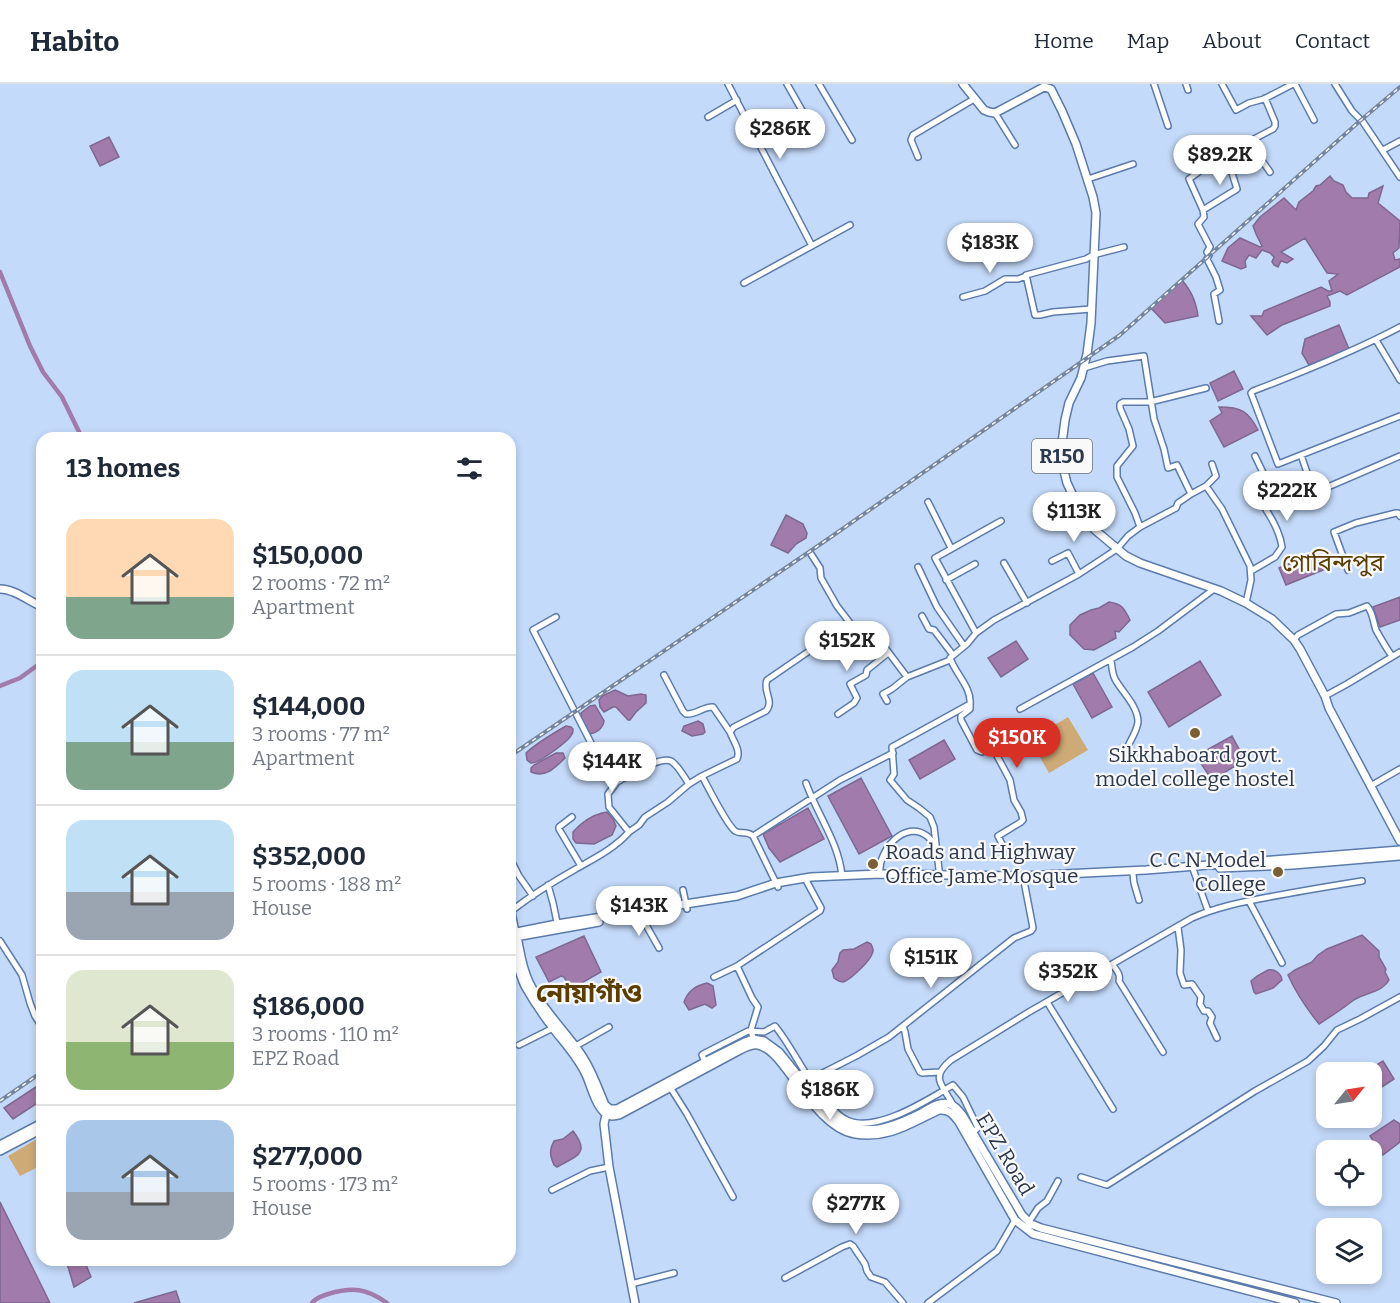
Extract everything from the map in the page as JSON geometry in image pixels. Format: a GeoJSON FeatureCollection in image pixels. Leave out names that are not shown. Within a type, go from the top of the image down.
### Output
{"type":"FeatureCollection","features":[{"type":"Feature","properties":{"kind":"main road"},"geometry":{"type":"LineString","coordinates":[[963,84],[984,110],[995,113]]}},
{"type":"Feature","properties":{"kind":"main road","name":"R150"},"geometry":{"type":"LineString","coordinates":[[995,113],[1050,85],[1062,111],[1093,197],[1096,213],[1092,309],[1084,368],[1069,403],[1061,451],[1067,483],[1085,516],[1095,530],[1126,556],[1246,603],[1272,619],[1294,640],[1400,841]]}},
{"type":"Feature","properties":{"kind":"main road"},"geometry":{"type":"LineString","coordinates":[[0,589],[13,592],[36,605]]}},
{"type":"Feature","properties":{"kind":"main road","name":"R150"},"geometry":{"type":"LineString","coordinates":[[1368,778],[1374,784],[1400,831]]}},
{"type":"Feature","properties":{"kind":"main road"},"geometry":{"type":"LineString","coordinates":[[1292,862],[1400,850]]}},
{"type":"Feature","properties":{"kind":"main road"},"geometry":{"type":"LineString","coordinates":[[1023,878],[1400,856]]}},
{"type":"Feature","properties":{"kind":"main road"},"geometry":{"type":"LineString","coordinates":[[516,935],[558,926],[687,907],[811,877],[880,874],[1023,878],[1133,874],[1193,868]]}},
{"type":"Feature","properties":{"kind":"main road"},"geometry":{"type":"LineString","coordinates":[[777,885],[940,876]]}},
{"type":"Feature","properties":{"kind":"main road"},"geometry":{"type":"LineString","coordinates":[[516,961],[527,985],[573,1048],[600,1107],[610,1116],[619,1115],[670,1087],[705,1062],[745,1042],[754,1042]]}},
{"type":"Feature","properties":{"kind":"main road"},"geometry":{"type":"LineString","coordinates":[[549,1017],[553,1028],[573,1048]]}},
{"type":"Feature","properties":{"kind":"main road"},"geometry":{"type":"LineString","coordinates":[[606,1110],[617,1109],[754,1042]]}},
{"type":"Feature","properties":{"kind":"main road","name":"EPZ Road"},"geometry":{"type":"LineString","coordinates":[[754,1042],[771,1052],[805,1083],[832,1116],[852,1128],[876,1130],[891,1127],[935,1106],[947,1103],[953,1106],[963,1116],[1022,1215],[1029,1222],[1041,1228],[1336,1303]]}},
{"type":"Feature","properties":{"kind":"main road","name":"EPZ Road"},"geometry":{"type":"LineString","coordinates":[[805,1083],[817,1108],[830,1122],[855,1134],[877,1134],[896,1130],[939,1110],[952,1113],[1015,1220],[1036,1236],[1294,1303]]}},
{"type":"Feature","properties":{"kind":"main road"},"geometry":{"type":"LineString","coordinates":[[606,1110],[604,1124],[609,1167],[635,1303]]}},
{"type":"Feature","properties":{"kind":"main road"},"geometry":{"type":"LineString","coordinates":[[0,1149],[36,1127]]}},
{"type":"Feature","properties":{"kind":"main road"},"geometry":{"type":"LineString","coordinates":[[0,1149],[36,1132]]}},
{"type":"Feature","properties":{"kind":"street"},"geometry":{"type":"LineString","coordinates":[[728,84],[812,246]]}},
{"type":"Feature","properties":{"kind":"street"},"geometry":{"type":"LineString","coordinates":[[787,84],[812,128]]}},
{"type":"Feature","properties":{"kind":"street"},"geometry":{"type":"LineString","coordinates":[[819,84],[852,141]]}},
{"type":"Feature","properties":{"kind":"street"},"geometry":{"type":"LineString","coordinates":[[1154,84],[1168,126]]}},
{"type":"Feature","properties":{"kind":"street"},"geometry":{"type":"LineString","coordinates":[[1222,84],[1236,111],[1294,84],[1314,120]]}},
{"type":"Feature","properties":{"kind":"street"},"geometry":{"type":"LineString","coordinates":[[1335,84],[1400,177]]}},
{"type":"Feature","properties":{"kind":"street"},"geometry":{"type":"LineString","coordinates":[[1219,321],[1214,294],[1220,290],[1207,259],[1210,247],[1198,224],[1204,217],[1203,210],[1189,179],[1235,149],[1273,129],[1275,122],[1265,98]]}},
{"type":"Feature","properties":{"kind":"street"},"geometry":{"type":"LineString","coordinates":[[918,157],[911,140],[912,135],[974,99]]}},
{"type":"Feature","properties":{"kind":"street"},"geometry":{"type":"LineString","coordinates":[[708,117],[736,100]]}},
{"type":"Feature","properties":{"kind":"street"},"geometry":{"type":"LineString","coordinates":[[995,113],[1015,146]]}},
{"type":"Feature","properties":{"kind":"street"},"geometry":{"type":"LineString","coordinates":[[1383,150],[1400,141]]}},
{"type":"Feature","properties":{"kind":"street"},"geometry":{"type":"LineString","coordinates":[[1249,142],[1270,171]]}},
{"type":"Feature","properties":{"kind":"street"},"geometry":{"type":"LineString","coordinates":[[1203,210],[1237,189],[1224,157]]}},
{"type":"Feature","properties":{"kind":"street"},"geometry":{"type":"LineString","coordinates":[[1088,179],[1133,164]]}},
{"type":"Feature","properties":{"kind":"street"},"geometry":{"type":"LineString","coordinates":[[744,283],[850,225]]}},
{"type":"Feature","properties":{"kind":"street"},"geometry":{"type":"LineString","coordinates":[[963,297],[985,291],[1005,279],[1018,279],[1030,273],[1124,248]]}},
{"type":"Feature","properties":{"kind":"street"},"geometry":{"type":"LineString","coordinates":[[1026,276],[1035,315],[1092,309]]}},
{"type":"Feature","properties":{"kind":"street"},"geometry":{"type":"LineString","coordinates":[[1400,327],[1376,340],[1251,393],[1278,464],[1400,416]]}},
{"type":"Feature","properties":{"kind":"street"},"geometry":{"type":"LineString","coordinates":[[1376,340],[1400,380]]}},
{"type":"Feature","properties":{"kind":"street"},"geometry":{"type":"LineString","coordinates":[[1084,368],[1107,361],[1144,356],[1150,402],[1168,468],[1177,465],[1191,494]]}},
{"type":"Feature","properties":{"kind":"street"},"geometry":{"type":"LineString","coordinates":[[1140,527],[1117,477],[1117,466],[1133,446],[1120,404],[1150,402],[1206,388]]}},
{"type":"Feature","properties":{"kind":"street"},"geometry":{"type":"LineString","coordinates":[[1301,455],[1314,493],[1400,456]]}},
{"type":"Feature","properties":{"kind":"street"},"geometry":{"type":"LineString","coordinates":[[1251,571],[1275,557],[1282,547],[1274,521],[1265,508],[1272,498],[1268,490],[1269,485],[1255,456]]}},
{"type":"Feature","properties":{"kind":"street"},"geometry":{"type":"LineString","coordinates":[[887,701],[883,694],[907,677],[952,658],[976,633],[994,620],[1079,574],[1117,549],[1140,527],[1176,508],[1178,503],[1206,486],[1216,476],[1212,464]]}},
{"type":"Feature","properties":{"kind":"street"},"geometry":{"type":"LineString","coordinates":[[1206,486],[1222,509],[1251,571],[1246,603]]}},
{"type":"Feature","properties":{"kind":"street"},"geometry":{"type":"LineString","coordinates":[[928,502],[951,548]]}},
{"type":"Feature","properties":{"kind":"street"},"geometry":{"type":"LineString","coordinates":[[1348,570],[1334,532],[1386,515],[1398,513],[1400,516]]}},
{"type":"Feature","properties":{"kind":"street"},"geometry":{"type":"LineString","coordinates":[[976,633],[935,558],[1001,521]]}},
{"type":"Feature","properties":{"kind":"street"},"geometry":{"type":"LineString","coordinates":[[1052,561],[1068,553],[1079,574]]}},
{"type":"Feature","properties":{"kind":"street"},"geometry":{"type":"LineString","coordinates":[[811,554],[820,568],[821,578],[850,623],[879,644],[907,677]]}},
{"type":"Feature","properties":{"kind":"street"},"geometry":{"type":"LineString","coordinates":[[1004,563],[1027,603]]}},
{"type":"Feature","properties":{"kind":"street"},"geometry":{"type":"LineString","coordinates":[[946,580],[975,564]]}},
{"type":"Feature","properties":{"kind":"street"},"geometry":{"type":"LineString","coordinates":[[918,567],[937,607],[964,646]]}},
{"type":"Feature","properties":{"kind":"street"},"geometry":{"type":"LineString","coordinates":[[1020,709],[1111,660],[1158,631],[1214,589]]}},
{"type":"Feature","properties":{"kind":"street"},"geometry":{"type":"LineString","coordinates":[[1294,640],[1298,635],[1336,614],[1349,613],[1367,606],[1370,609],[1374,626],[1392,656]]}},
{"type":"Feature","properties":{"kind":"street"},"geometry":{"type":"LineString","coordinates":[[556,616],[533,630],[591,743],[617,782]]}},
{"type":"Feature","properties":{"kind":"street"},"geometry":{"type":"LineString","coordinates":[[922,616],[929,629],[934,630],[952,658],[971,700],[970,710],[962,716],[961,720],[977,750],[982,752],[990,749],[995,752],[1010,780],[1014,800],[1023,820],[998,836],[1004,848]]}},
{"type":"Feature","properties":{"kind":"street"},"geometry":{"type":"LineString","coordinates":[[730,732],[769,708],[765,686],[767,680],[850,623]]}},
{"type":"Feature","properties":{"kind":"street"},"geometry":{"type":"LineString","coordinates":[[1325,696],[1400,651]]}},
{"type":"Feature","properties":{"kind":"street"},"geometry":{"type":"LineString","coordinates":[[838,714],[854,703],[857,698],[850,684],[866,675],[867,670],[888,653]]}},
{"type":"Feature","properties":{"kind":"street"},"geometry":{"type":"LineString","coordinates":[[1111,660],[1114,677],[1136,711],[1138,721],[1129,744]]}},
{"type":"Feature","properties":{"kind":"street"},"geometry":{"type":"LineString","coordinates":[[516,907],[609,849],[639,825],[645,817],[668,802],[689,784],[739,756],[730,732],[713,707],[710,706],[694,714],[686,714],[664,675]]}},
{"type":"Feature","properties":{"kind":"street"},"geometry":{"type":"LineString","coordinates":[[940,876],[938,849],[930,817],[907,800],[891,782],[894,774],[892,747],[970,704]]}},
{"type":"Feature","properties":{"kind":"street"},"geometry":{"type":"LineString","coordinates":[[753,836],[840,780],[893,753]]}},
{"type":"Feature","properties":{"kind":"street"},"geometry":{"type":"LineString","coordinates":[[628,832],[609,807],[608,794],[617,782],[659,760],[667,760],[674,762],[689,784]]}},
{"type":"Feature","properties":{"kind":"street"},"geometry":{"type":"LineString","coordinates":[[1374,784],[1400,769]]}},
{"type":"Feature","properties":{"kind":"street"},"geometry":{"type":"LineString","coordinates":[[702,776],[735,831],[748,832],[753,836],[777,885]]}},
{"type":"Feature","properties":{"kind":"street"},"geometry":{"type":"LineString","coordinates":[[806,783],[834,846],[842,876]]}},
{"type":"Feature","properties":{"kind":"street"},"geometry":{"type":"LineString","coordinates":[[572,817],[561,824],[559,829],[581,866]]}},
{"type":"Feature","properties":{"kind":"street"},"geometry":{"type":"LineString","coordinates":[[880,874],[879,867],[885,850],[901,835],[917,832],[927,836],[938,849]]}},
{"type":"Feature","properties":{"kind":"street"},"geometry":{"type":"LineString","coordinates":[[1193,868],[1208,911]]}},
{"type":"Feature","properties":{"kind":"street"},"geometry":{"type":"LineString","coordinates":[[516,870],[533,896]]}},
{"type":"Feature","properties":{"kind":"street"},"geometry":{"type":"LineString","coordinates":[[1133,874],[1139,900]]}},
{"type":"Feature","properties":{"kind":"street"},"geometry":{"type":"LineString","coordinates":[[805,1083],[877,1045],[1014,938],[1031,931],[1033,928],[1023,878]]}},
{"type":"Feature","properties":{"kind":"street"},"geometry":{"type":"LineString","coordinates":[[953,1106],[939,1078],[943,1067],[951,1060],[1178,927],[1208,911],[1312,888],[1362,881]]}},
{"type":"Feature","properties":{"kind":"street"},"geometry":{"type":"LineString","coordinates":[[714,977],[736,966],[820,911],[821,908],[807,882]]}},
{"type":"Feature","properties":{"kind":"street"},"geometry":{"type":"LineString","coordinates":[[548,885],[558,926]]}},
{"type":"Feature","properties":{"kind":"street"},"geometry":{"type":"LineString","coordinates":[[683,890],[687,907]]}},
{"type":"Feature","properties":{"kind":"street"},"geometry":{"type":"LineString","coordinates":[[1249,901],[1282,963]]}},
{"type":"Feature","properties":{"kind":"street"},"geometry":{"type":"LineString","coordinates":[[644,913],[646,925],[659,948]]}},
{"type":"Feature","properties":{"kind":"street"},"geometry":{"type":"LineString","coordinates":[[1178,927],[1181,950],[1180,977],[1184,985],[1192,984],[1202,996],[1200,1004],[1204,1011],[1208,1011],[1212,1017],[1210,1023],[1217,1038]]}},
{"type":"Feature","properties":{"kind":"street"},"geometry":{"type":"LineString","coordinates":[[0,941],[22,975],[36,1018]]}},
{"type":"Feature","properties":{"kind":"street"},"geometry":{"type":"LineString","coordinates":[[1112,964],[1119,974],[1119,981],[1163,1052]]}},
{"type":"Feature","properties":{"kind":"street"},"geometry":{"type":"LineString","coordinates":[[736,966],[758,1006],[751,1030],[754,1042]]}},
{"type":"Feature","properties":{"kind":"street"},"geometry":{"type":"LineString","coordinates":[[1081,1177],[1107,1185],[1255,1091],[1308,1061],[1337,1030],[1400,997]]}},
{"type":"Feature","properties":{"kind":"street"},"geometry":{"type":"LineString","coordinates":[[1047,1002],[1113,1109]]}},
{"type":"Feature","properties":{"kind":"street"},"geometry":{"type":"LineString","coordinates":[[705,1062],[703,1054],[751,1030],[764,1032],[776,1026],[805,1083],[848,1120],[863,1124],[897,1115],[954,1085],[963,1097],[978,1129],[973,1132]]}},
{"type":"Feature","properties":{"kind":"street"},"geometry":{"type":"LineString","coordinates":[[903,1026],[908,1049],[920,1072],[940,1072]]}},
{"type":"Feature","properties":{"kind":"street"},"geometry":{"type":"LineString","coordinates":[[573,1048],[609,1027]]}},
{"type":"Feature","properties":{"kind":"street"},"geometry":{"type":"LineString","coordinates":[[519,1044],[553,1028]]}},
{"type":"Feature","properties":{"kind":"street"},"geometry":{"type":"LineString","coordinates":[[670,1087],[733,1197]]}},
{"type":"Feature","properties":{"kind":"street"},"geometry":{"type":"LineString","coordinates":[[830,1105],[854,1090]]}},
{"type":"Feature","properties":{"kind":"street"},"geometry":{"type":"LineString","coordinates":[[552,1190],[590,1172],[609,1167]]}},
{"type":"Feature","properties":{"kind":"street"},"geometry":{"type":"LineString","coordinates":[[1029,1222],[1038,1208],[1047,1201],[1058,1181]]}},
{"type":"Feature","properties":{"kind":"street"},"geometry":{"type":"LineString","coordinates":[[928,1303],[997,1251],[1015,1220]]}},
{"type":"Feature","properties":{"kind":"street"},"geometry":{"type":"LineString","coordinates":[[785,1278],[849,1244],[853,1246],[865,1264],[871,1277],[885,1282],[903,1303]]}},
{"type":"Feature","properties":{"kind":"street"},"geometry":{"type":"LineString","coordinates":[[631,1284],[674,1273]]}},
{"type":"Feature","properties":{"kind":"shaded area"},"geometry":{"type":"Polygon","coordinates":[[[109,137],[119,157],[100,166],[90,146],[109,137]]]}},
{"type":"Feature","properties":{"kind":"shaded area"},"geometry":{"type":"Polygon","coordinates":[[[1330,176],[1334,181],[1343,185],[1352,198],[1368,198],[1369,193],[1383,186],[1378,203],[1400,221],[1399,248],[1393,253],[1395,260],[1400,259],[1400,267],[1347,295],[1340,291],[1327,296],[1330,306],[1282,325],[1267,335],[1251,316],[1262,316],[1264,311],[1321,287],[1332,291],[1329,281],[1338,274],[1327,273],[1305,238],[1281,252],[1293,259],[1287,263],[1281,261],[1278,267],[1272,262],[1274,257],[1262,250],[1256,258],[1249,255],[1245,261],[1246,267],[1241,269],[1222,261],[1228,248],[1240,238],[1262,246],[1253,226],[1260,217],[1284,198],[1296,210],[1299,202],[1330,176]]]}},
{"type":"Feature","properties":{"kind":"shaded area"},"geometry":{"type":"Polygon","coordinates":[[[1182,280],[1193,297],[1198,316],[1165,323],[1151,308],[1182,280]]]}},
{"type":"Feature","properties":{"kind":"shaded area"},"geometry":{"type":"Polygon","coordinates":[[[1339,325],[1349,349],[1309,365],[1302,353],[1305,339],[1339,325]]]}},
{"type":"Feature","properties":{"kind":"shaded area"},"geometry":{"type":"Polygon","coordinates":[[[1234,371],[1243,389],[1218,401],[1210,383],[1234,371]]]}},
{"type":"Feature","properties":{"kind":"shaded area"},"geometry":{"type":"Polygon","coordinates":[[[1219,407],[1243,411],[1251,418],[1258,430],[1224,447],[1210,421],[1222,413],[1219,407]]]}},
{"type":"Feature","properties":{"kind":"shaded area"},"geometry":{"type":"Polygon","coordinates":[[[786,515],[803,524],[807,533],[806,538],[788,553],[771,545],[786,515]]]}},
{"type":"Feature","properties":{"kind":"shaded area"},"geometry":{"type":"Polygon","coordinates":[[[1316,553],[1323,570],[1286,585],[1279,568],[1316,553]]]}},
{"type":"Feature","properties":{"kind":"shaded area"},"geometry":{"type":"Polygon","coordinates":[[[1400,597],[1400,620],[1380,627],[1373,607],[1400,597]]]}},
{"type":"Feature","properties":{"kind":"shaded area"},"geometry":{"type":"Polygon","coordinates":[[[1109,602],[1122,607],[1130,620],[1119,632],[1115,631],[1116,638],[1094,650],[1084,649],[1070,635],[1070,625],[1080,615],[1109,602]]]}},
{"type":"Feature","properties":{"kind":"shaded area"},"geometry":{"type":"Polygon","coordinates":[[[1016,641],[1028,659],[1001,677],[988,658],[1016,641]]]}},
{"type":"Feature","properties":{"kind":"shaded area"},"geometry":{"type":"Polygon","coordinates":[[[1200,661],[1221,695],[1169,727],[1148,692],[1200,661]]]}},
{"type":"Feature","properties":{"kind":"shaded area"},"geometry":{"type":"Polygon","coordinates":[[[1093,673],[1112,707],[1092,718],[1073,684],[1093,673]]]}},
{"type":"Feature","properties":{"kind":"shaded area"},"geometry":{"type":"Polygon","coordinates":[[[615,690],[628,696],[646,695],[646,703],[630,720],[616,707],[604,712],[599,700],[602,696],[615,690]]]}},
{"type":"Feature","properties":{"kind":"shaded area"},"geometry":{"type":"Polygon","coordinates":[[[595,705],[604,721],[599,730],[590,734],[581,721],[581,713],[595,705]]]}},
{"type":"Feature","properties":{"kind":"shaded area"},"geometry":{"type":"Polygon","coordinates":[[[1068,717],[1088,750],[1049,773],[1030,740],[1068,717]]]}},
{"type":"Feature","properties":{"kind":"shaded area"},"geometry":{"type":"Polygon","coordinates":[[[698,721],[703,724],[705,732],[703,734],[692,736],[682,731],[684,726],[698,721]]]}},
{"type":"Feature","properties":{"kind":"shaded area"},"geometry":{"type":"Polygon","coordinates":[[[566,726],[573,730],[565,742],[540,760],[531,763],[527,760],[526,753],[566,726]]]}},
{"type":"Feature","properties":{"kind":"shaded area"},"geometry":{"type":"Polygon","coordinates":[[[1232,736],[1245,760],[1212,780],[1196,756],[1232,736]]]}},
{"type":"Feature","properties":{"kind":"shaded area"},"geometry":{"type":"Polygon","coordinates":[[[944,740],[955,759],[920,779],[909,760],[944,740]]]}},
{"type":"Feature","properties":{"kind":"shaded area"},"geometry":{"type":"Polygon","coordinates":[[[556,753],[563,753],[565,758],[553,769],[541,774],[531,772],[534,765],[556,753]]]}},
{"type":"Feature","properties":{"kind":"shaded area"},"geometry":{"type":"Polygon","coordinates":[[[861,778],[892,836],[859,854],[828,796],[861,778]]]}},
{"type":"Feature","properties":{"kind":"shaded area"},"geometry":{"type":"Polygon","coordinates":[[[808,808],[824,839],[780,862],[769,848],[763,834],[808,808]]]}},
{"type":"Feature","properties":{"kind":"shaded area"},"geometry":{"type":"Polygon","coordinates":[[[607,812],[613,819],[616,826],[612,835],[594,844],[576,843],[573,839],[573,832],[586,820],[607,812]]]}},
{"type":"Feature","properties":{"kind":"shaded area"},"geometry":{"type":"Polygon","coordinates":[[[1362,935],[1379,951],[1379,957],[1389,980],[1386,985],[1356,999],[1319,1024],[1302,1001],[1288,975],[1312,962],[1327,949],[1362,935]]]}},
{"type":"Feature","properties":{"kind":"shaded area"},"geometry":{"type":"Polygon","coordinates":[[[584,936],[601,972],[571,989],[561,976],[549,982],[536,957],[584,936]]]}},
{"type":"Feature","properties":{"kind":"shaded area"},"geometry":{"type":"Polygon","coordinates":[[[867,942],[871,944],[873,951],[864,966],[846,981],[840,982],[834,978],[832,970],[838,962],[840,953],[867,942]]]}},
{"type":"Feature","properties":{"kind":"shaded area"},"geometry":{"type":"Polygon","coordinates":[[[1268,970],[1277,972],[1282,980],[1273,988],[1256,994],[1251,981],[1268,970]]]}},
{"type":"Feature","properties":{"kind":"shaded area"},"geometry":{"type":"Polygon","coordinates":[[[707,983],[713,986],[716,1005],[712,1008],[705,1004],[689,1010],[684,1002],[690,992],[707,983]]]}},
{"type":"Feature","properties":{"kind":"shaded area"},"geometry":{"type":"Polygon","coordinates":[[[1383,1061],[1394,1079],[1382,1087],[1382,1062],[1383,1061]]]}},
{"type":"Feature","properties":{"kind":"shaded area"},"geometry":{"type":"Polygon","coordinates":[[[36,1087],[36,1104],[13,1119],[4,1108],[36,1087]]]}},
{"type":"Feature","properties":{"kind":"shaded area"},"geometry":{"type":"Polygon","coordinates":[[[1394,1120],[1400,1124],[1400,1142],[1383,1155],[1382,1140],[1373,1140],[1370,1136],[1394,1120]]]}},
{"type":"Feature","properties":{"kind":"shaded area"},"geometry":{"type":"Polygon","coordinates":[[[573,1131],[581,1145],[581,1150],[575,1157],[557,1167],[551,1156],[552,1144],[573,1131]]]}},
{"type":"Feature","properties":{"kind":"shaded area"},"geometry":{"type":"Polygon","coordinates":[[[36,1140],[36,1168],[20,1176],[8,1156],[36,1140]]]}},
{"type":"Feature","properties":{"kind":"shaded area"},"geometry":{"type":"Polygon","coordinates":[[[0,1202],[50,1303],[0,1303],[0,1202]]]}},
{"type":"Feature","properties":{"kind":"shaded area"},"geometry":{"type":"Polygon","coordinates":[[[68,1266],[86,1266],[91,1277],[74,1287],[68,1266]]]}},
{"type":"Feature","properties":{"kind":"shaded area"},"geometry":{"type":"Polygon","coordinates":[[[176,1291],[180,1303],[134,1303],[176,1291]]]}},
{"type":"Feature","properties":{"kind":"waterway"},"geometry":{"type":"LineString","coordinates":[[0,272],[30,346],[43,372],[62,397],[79,432]]}},
{"type":"Feature","properties":{"kind":"waterway"},"geometry":{"type":"LineString","coordinates":[[0,686],[20,678],[36,666]]}},
{"type":"Feature","properties":{"kind":"waterway"},"geometry":{"type":"LineString","coordinates":[[312,1303],[325,1295],[352,1290],[372,1294],[387,1303]]}},
{"type":"Feature","properties":{"kind":"railway"},"geometry":{"type":"LineString","coordinates":[[516,752],[828,539],[1120,335],[1400,87]]}},
{"type":"Feature","properties":{"kind":"railway"},"geometry":{"type":"LineString","coordinates":[[0,1101],[36,1076]]}},
{"type":"Feature","properties":{"kind":"place","name":"Sikkhaboard govt. model college hostel"},"geometry":{"type":"Point","coordinates":[1195,733]}},
{"type":"Feature","properties":{"kind":"place","name":"Roads and Highway Office Jame Mosque"},"geometry":{"type":"Point","coordinates":[873,864]}},
{"type":"Feature","properties":{"kind":"place","name":"C C N Model College"},"geometry":{"type":"Point","coordinates":[1278,872]}},
{"type":"Feature","properties":{"kind":"district","name":"গোবিন্দপুর"},"geometry":{"type":"Point","coordinates":[1333,563]}},
{"type":"Feature","properties":{"kind":"district","name":"নোয়াগাঁও"},"geometry":{"type":"Point","coordinates":[589,993]}}]}
